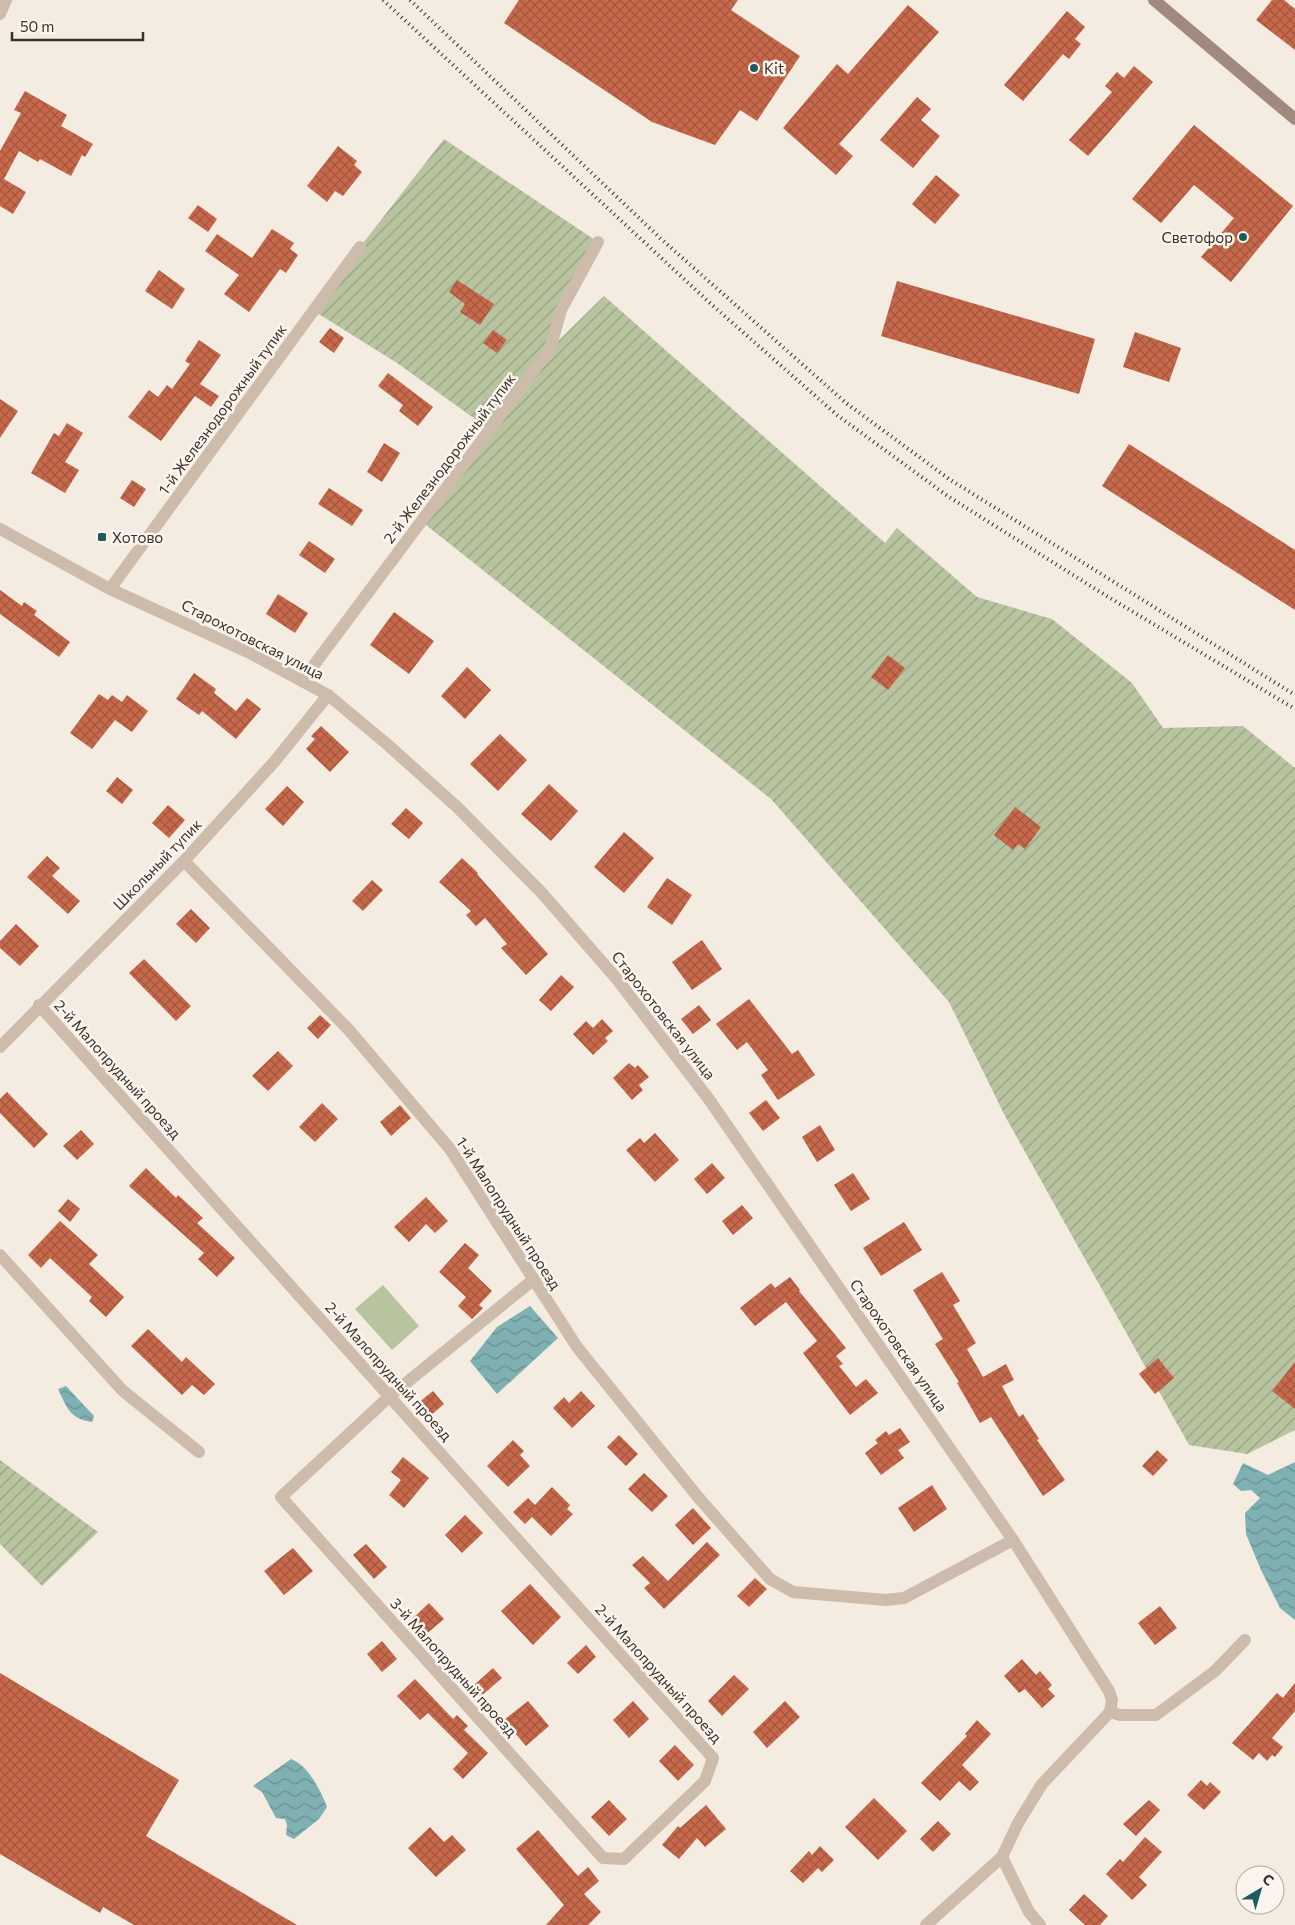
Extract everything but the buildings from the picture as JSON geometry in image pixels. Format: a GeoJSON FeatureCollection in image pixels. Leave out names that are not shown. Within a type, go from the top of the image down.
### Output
{"type":"FeatureCollection","features":[{"type":"Feature","properties":{"kind":"main road"},"geometry":{"type":"LineString","coordinates":[[1154,0],[1295,119]]}},
{"type":"Feature","properties":{"kind":"street"},"geometry":{"type":"LineString","coordinates":[[0,14],[6,0]]}},
{"type":"Feature","properties":{"kind":"street","name":"2-й Железнодорожный тупик"},"geometry":{"type":"LineString","coordinates":[[302,681],[550,349],[560,310],[598,242]]}},
{"type":"Feature","properties":{"kind":"street","name":"1-й Железнодорожный тупик"},"geometry":{"type":"LineString","coordinates":[[110,589],[360,247]]}},
{"type":"Feature","properties":{"kind":"street","name":"Старохотовская улица"},"geometry":{"type":"LineString","coordinates":[[0,529],[110,589],[250,653],[328,696],[388,745],[457,807],[541,892],[616,978],[708,1098],[1013,1540],[1109,1690],[1112,1700],[1110,1712]]}},
{"type":"Feature","properties":{"kind":"street","name":"Школьный тупик"},"geometry":{"type":"LineString","coordinates":[[0,1047],[184,861],[274,761],[328,696]]}},
{"type":"Feature","properties":{"kind":"street","name":"1-й Малопрудный проезд"},"geometry":{"type":"LineString","coordinates":[[184,861],[348,1030],[450,1149],[577,1347],[698,1497],[770,1579],[794,1592],[886,1600],[904,1598],[1013,1540]]}},
{"type":"Feature","properties":{"kind":"street","name":"2-й Малопрудный проезд"},"geometry":{"type":"LineString","coordinates":[[40,1005],[714,1758],[706,1781],[624,1858],[603,1858]]}},
{"type":"Feature","properties":{"kind":"street"},"geometry":{"type":"LineString","coordinates":[[0,1255],[123,1390],[199,1452]]}},
{"type":"Feature","properties":{"kind":"street"},"geometry":{"type":"LineString","coordinates":[[390,1396],[533,1280]]}},
{"type":"Feature","properties":{"kind":"street","name":"3-й Малопрудный проезд"},"geometry":{"type":"LineString","coordinates":[[390,1396],[281,1497],[603,1858]]}},
{"type":"Feature","properties":{"kind":"street"},"geometry":{"type":"LineString","coordinates":[[926,1925],[1002,1857],[1018,1823],[1042,1784],[1110,1712],[1120,1715],[1156,1715],[1215,1671],[1245,1640]]}},
{"type":"Feature","properties":{"kind":"street"},"geometry":{"type":"LineString","coordinates":[[1002,1857],[1029,1912],[1040,1925]]}},
{"type":"Feature","properties":{"kind":"green space"},"geometry":{"type":"Polygon","coordinates":[[[444,139],[598,242],[561,310],[551,348],[604,296],[885,543],[897,528],[977,597],[1052,619],[1132,683],[1163,728],[1243,726],[1295,768],[1295,1430],[1247,1454],[1189,1445],[1005,1116],[949,1002],[771,799],[421,521],[489,429],[397,363],[314,311],[360,247],[444,139]]]}},
{"type":"Feature","properties":{"kind":"green space"},"geometry":{"type":"Polygon","coordinates":[[[383,1285],[419,1326],[392,1350],[355,1309],[383,1285]]]}},
{"type":"Feature","properties":{"kind":"green space"},"geometry":{"type":"Polygon","coordinates":[[[0,1460],[98,1532],[42,1586],[0,1544],[0,1460]]]}},
{"type":"Feature","properties":{"kind":"water"},"geometry":{"type":"Polygon","coordinates":[[[530,1306],[558,1338],[497,1394],[470,1361],[497,1327],[530,1306]]]}},
{"type":"Feature","properties":{"kind":"water"},"geometry":{"type":"Polygon","coordinates":[[[66,1386],[94,1416],[92,1422],[79,1418],[70,1412],[58,1389],[66,1386]]]}},
{"type":"Feature","properties":{"kind":"water"},"geometry":{"type":"Polygon","coordinates":[[[1295,1462],[1295,1620],[1280,1608],[1246,1534],[1245,1513],[1260,1498],[1251,1490],[1241,1491],[1233,1484],[1243,1463],[1268,1475],[1295,1462]]]}},
{"type":"Feature","properties":{"kind":"water"},"geometry":{"type":"Polygon","coordinates":[[[291,1759],[308,1773],[317,1786],[327,1807],[319,1819],[294,1839],[286,1835],[287,1825],[285,1819],[276,1818],[262,1792],[253,1786],[291,1759]]]}},
{"type":"Feature","properties":{"kind":"railway"},"geometry":{"type":"LineString","coordinates":[[383,0],[711,304],[837,415],[949,497],[1105,595],[1295,709]]}},
{"type":"Feature","properties":{"kind":"railway"},"geometry":{"type":"LineString","coordinates":[[410,0],[660,238],[846,403],[949,479],[1295,695]]}},
{"type":"Feature","properties":{"kind":"place","name":"Kit"},"geometry":{"type":"Point","coordinates":[754,68]}},
{"type":"Feature","properties":{"kind":"place","name":"Светофор"},"geometry":{"type":"Point","coordinates":[1243,237]}},
{"type":"Feature","properties":{"kind":"place","name":"Хотово"},"geometry":{"type":"Point","coordinates":[102,537]}}]}
